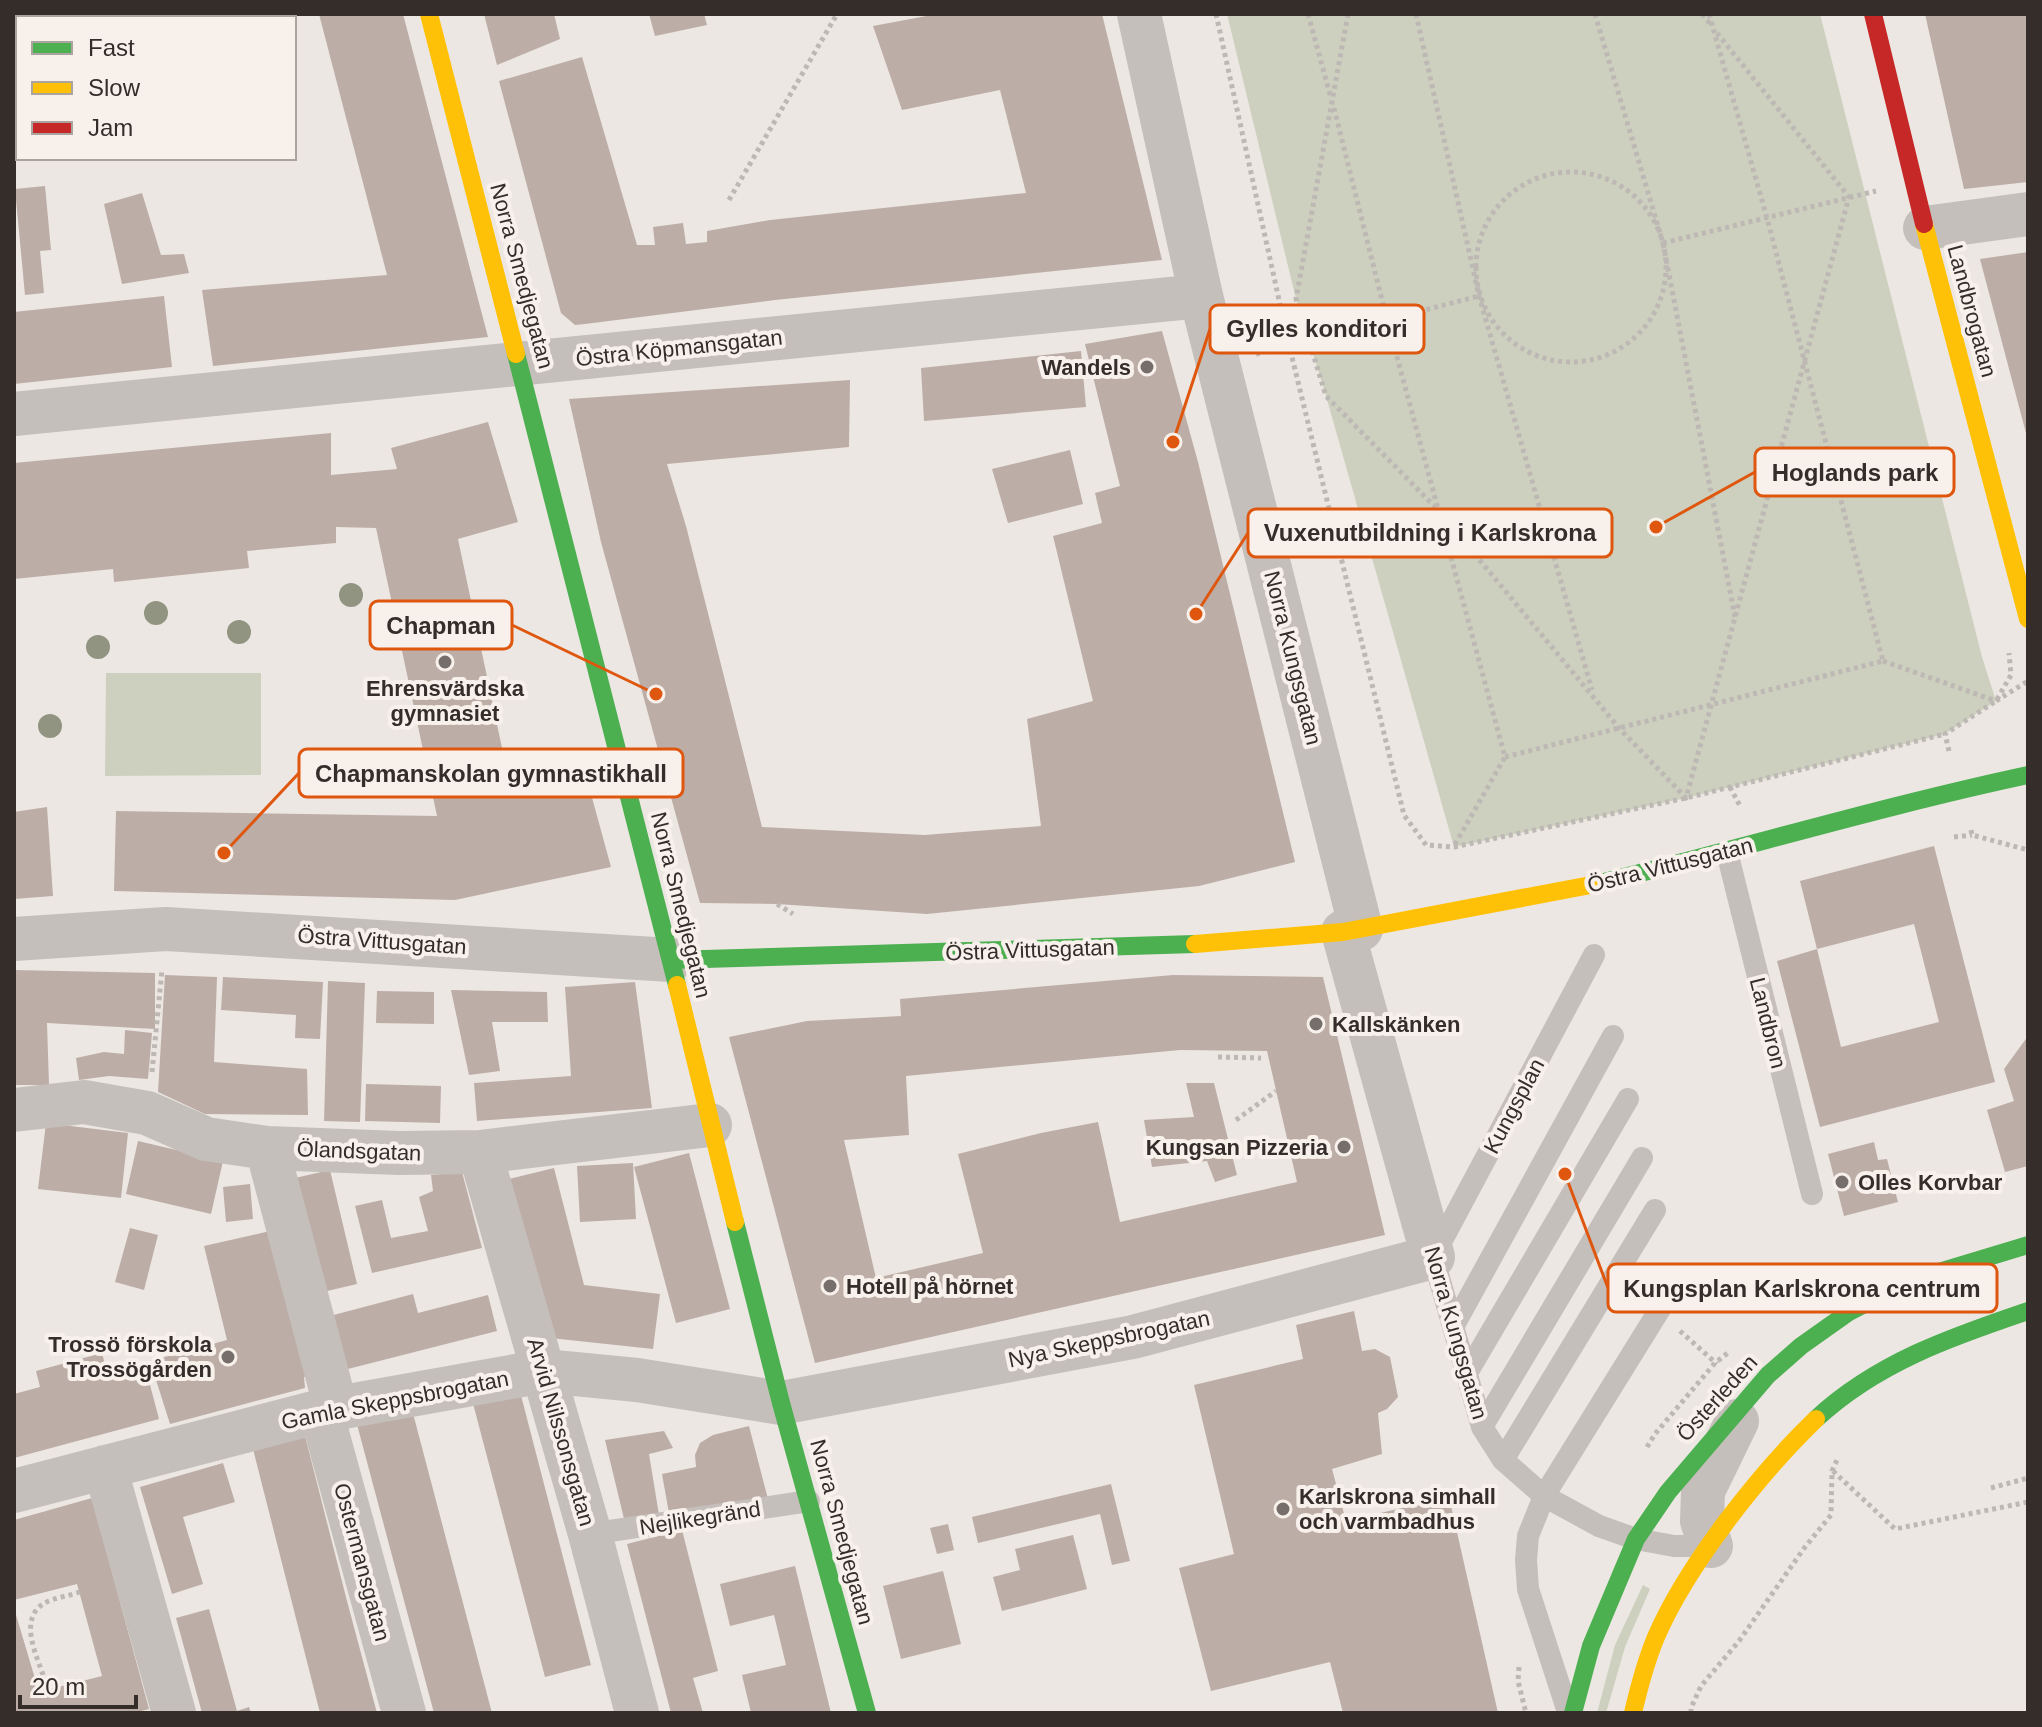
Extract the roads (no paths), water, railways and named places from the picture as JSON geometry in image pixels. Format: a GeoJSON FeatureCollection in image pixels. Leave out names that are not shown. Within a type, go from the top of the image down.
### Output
{"type":"FeatureCollection","features":[{"type":"Feature","properties":{"kind":"street","name":"Norra Smedjegatan"},"geometry":{"type":"LineString","coordinates":[[429,14],[781,1403],[867,1713]]}},
{"type":"Feature","properties":{"kind":"street","name":"Norra Kungsgatan"},"geometry":{"type":"LineString","coordinates":[[1139,14],[1201,296],[1433,1257]]}},
{"type":"Feature","properties":{"kind":"street","name":"Landbrogatan"},"geometry":{"type":"LineString","coordinates":[[1873,14],[1925,228],[2028,619]]}},
{"type":"Feature","properties":{"kind":"street"},"geometry":{"type":"LineString","coordinates":[[1925,228],[2028,214]]}},
{"type":"Feature","properties":{"kind":"street","name":"Östra Köpmansgatan"},"geometry":{"type":"LineString","coordinates":[[14,414],[1201,296]]}},
{"type":"Feature","properties":{"kind":"street","name":"Östra Vittusgatan"},"geometry":{"type":"LineString","coordinates":[[14,939],[166,929],[671,960],[1227,943],[1352,930],[1578,888],[1727,852],[1957,790],[2028,775]]}},
{"type":"Feature","properties":{"kind":"street","name":"Ölandsgatan"},"geometry":{"type":"LineString","coordinates":[[14,1110],[84,1102],[147,1113],[206,1139],[267,1148],[399,1153],[480,1152],[710,1125]]}},
{"type":"Feature","properties":{"kind":"street","name":"Ostermansgatan"},"geometry":{"type":"LineString","coordinates":[[267,1148],[328,1410],[404,1713]]}},
{"type":"Feature","properties":{"kind":"street","name":"Arvid Nilssonsgatan"},"geometry":{"type":"LineString","coordinates":[[480,1152],[590,1534],[637,1713]]}},
{"type":"Feature","properties":{"kind":"street","name":"Österleden"},"geometry":{"type":"LineString","coordinates":[[1751,1394],[1801,1346],[1849,1312],[1909,1281],[2028,1245]]}},
{"type":"Feature","properties":{"kind":"street","name":"Nya Skeppsbrogatan"},"geometry":{"type":"LineString","coordinates":[[781,1403],[1133,1337],[1433,1257]]}},
{"type":"Feature","properties":{"kind":"street"},"geometry":{"type":"LineString","coordinates":[[1571,1713],[1591,1646],[1636,1539],[1796,1437],[1867,1379],[1933,1344],[2028,1311]]}},
{"type":"Feature","properties":{"kind":"street","name":"Gamla Skeppsbrogatan"},"geometry":{"type":"LineString","coordinates":[[14,1491],[328,1410],[544,1371],[637,1380],[781,1403]]}},
{"type":"Feature","properties":{"kind":"street"},"geometry":{"type":"LineString","coordinates":[[1633,1713],[1642,1674],[1657,1636],[1690,1574],[1711,1546],[1702,1521],[1705,1494],[1751,1394]]}},
{"type":"Feature","properties":{"kind":"street"},"geometry":{"type":"LineString","coordinates":[[105,1467],[174,1713]]}},
{"type":"Feature","properties":{"kind":"lane","name":"Landbron"},"geometry":{"type":"LineString","coordinates":[[1727,852],[1812,1194]]}},
{"type":"Feature","properties":{"kind":"lane","name":"Kungsplan"},"geometry":{"type":"LineString","coordinates":[[1433,1257],[1594,955]]}},
{"type":"Feature","properties":{"kind":"lane"},"geometry":{"type":"LineString","coordinates":[[1453,1327],[1613,1036]]}},
{"type":"Feature","properties":{"kind":"lane"},"geometry":{"type":"LineString","coordinates":[[1467,1373],[1628,1099]]}},
{"type":"Feature","properties":{"kind":"lane"},"geometry":{"type":"LineString","coordinates":[[1482,1427],[1642,1158]]}},
{"type":"Feature","properties":{"kind":"lane"},"geometry":{"type":"LineString","coordinates":[[1503,1460],[1655,1210]]}},
{"type":"Feature","properties":{"kind":"lane","name":"Norra Kungsgatan"},"geometry":{"type":"LineString","coordinates":[[1433,1257],[1482,1427],[1503,1460],[1544,1496],[1599,1526],[1636,1539],[1674,1546],[1711,1546]]}},
{"type":"Feature","properties":{"kind":"lane"},"geometry":{"type":"LineString","coordinates":[[1571,1713],[1528,1589],[1528,1536],[1544,1496],[1673,1288]]}},
{"type":"Feature","properties":{"kind":"lane","name":"Nejlikegränd"},"geometry":{"type":"LineString","coordinates":[[590,1534],[809,1501]]}},
{"type":"Feature","properties":{"kind":"place","name":"Wandels"},"geometry":{"type":"Point","coordinates":[1147,367]}},
{"type":"Feature","properties":{"kind":"place","name":"Gylles konditori"},"geometry":{"type":"Point","coordinates":[1173,442]}},
{"type":"Feature","properties":{"kind":"place","name":"Hoglands park"},"geometry":{"type":"Point","coordinates":[1656,527]}},
{"type":"Feature","properties":{"kind":"place","name":"Vuxenutbildning i Karlskrona"},"geometry":{"type":"Point","coordinates":[1196,614]}},
{"type":"Feature","properties":{"kind":"place","name":"Ehrensvärdska gymnasiet"},"geometry":{"type":"Point","coordinates":[445,662]}},
{"type":"Feature","properties":{"kind":"place","name":"Chapman"},"geometry":{"type":"Point","coordinates":[656,694]}},
{"type":"Feature","properties":{"kind":"place","name":"Chapmanskolan gymnastikhall"},"geometry":{"type":"Point","coordinates":[224,853]}},
{"type":"Feature","properties":{"kind":"place","name":"Kallskänken"},"geometry":{"type":"Point","coordinates":[1316,1024]}},
{"type":"Feature","properties":{"kind":"place","name":"Kungsan Pizzeria"},"geometry":{"type":"Point","coordinates":[1344,1147]}},
{"type":"Feature","properties":{"kind":"place","name":"Kungsplan Karlskrona centrum"},"geometry":{"type":"Point","coordinates":[1565,1174]}},
{"type":"Feature","properties":{"kind":"place","name":"Olles Korvbar"},"geometry":{"type":"Point","coordinates":[1842,1182]}},
{"type":"Feature","properties":{"kind":"place","name":"Hotell på hörnet"},"geometry":{"type":"Point","coordinates":[830,1286]}},
{"type":"Feature","properties":{"kind":"place","name":"Trossö förskola Trossögården"},"geometry":{"type":"Point","coordinates":[228,1357]}},
{"type":"Feature","properties":{"kind":"place","name":"Karlskrona simhall och varmbadhus"},"geometry":{"type":"Point","coordinates":[1283,1509]}}]}
